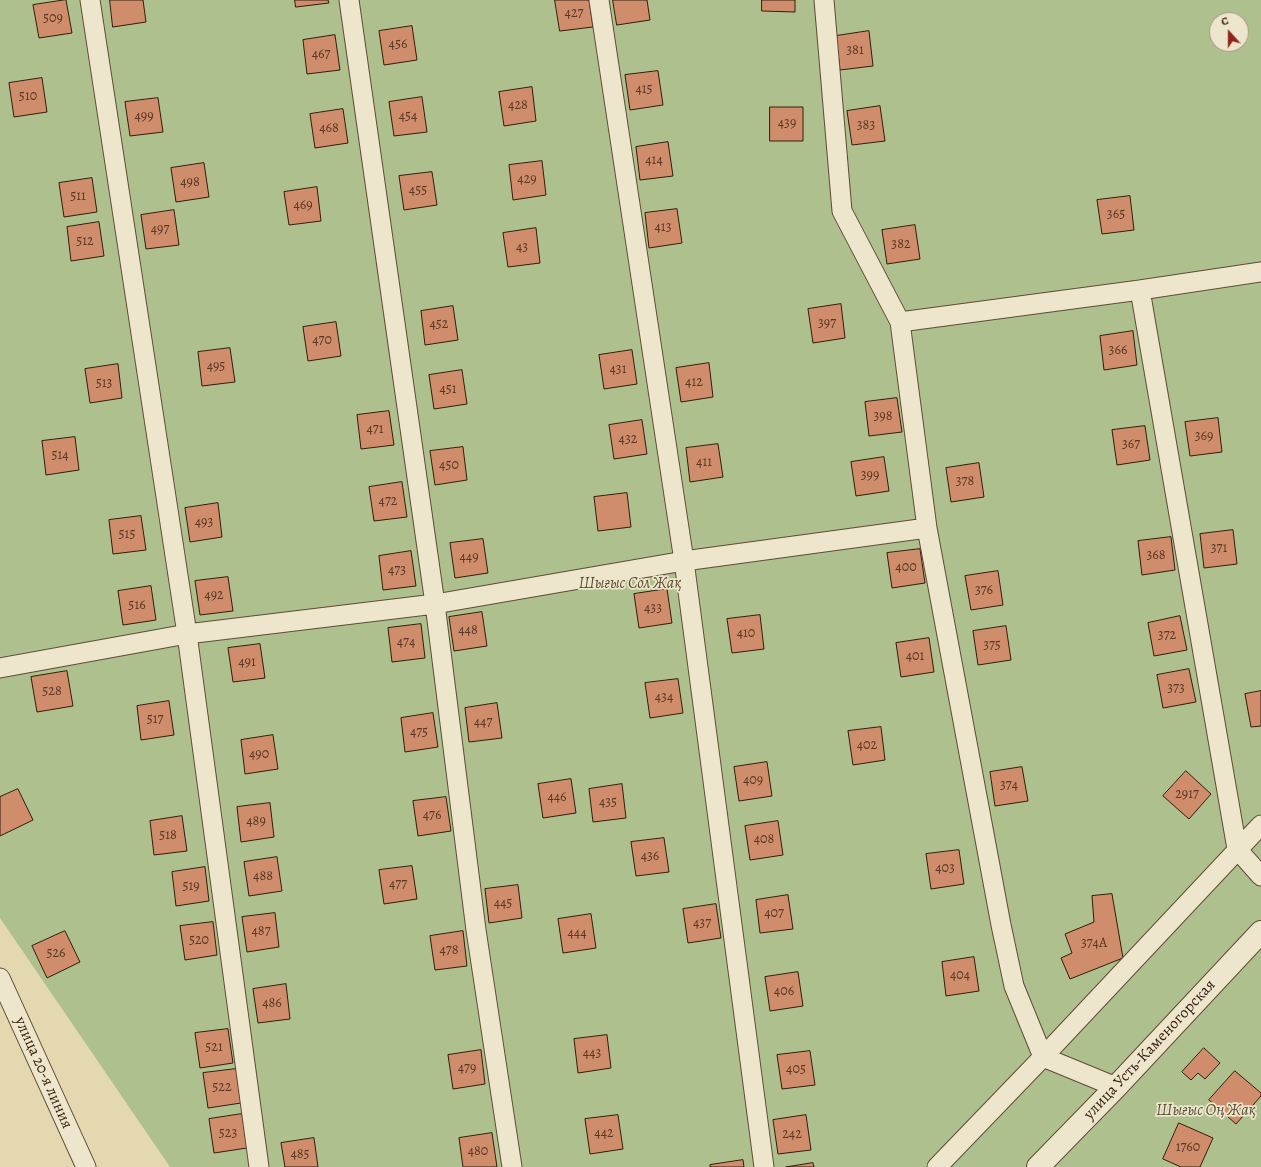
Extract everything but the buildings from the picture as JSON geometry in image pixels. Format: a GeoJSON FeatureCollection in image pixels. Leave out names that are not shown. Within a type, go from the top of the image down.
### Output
{"type":"FeatureCollection","features":[{"type":"Feature","properties":{"kind":"street"},"geometry":{"type":"LineString","coordinates":[[90,0],[187,634],[260,1167]]}},
{"type":"Feature","properties":{"kind":"street"},"geometry":{"type":"LineString","coordinates":[[349,0],[435,604],[476,930],[512,1167]]}},
{"type":"Feature","properties":{"kind":"street"},"geometry":{"type":"LineString","coordinates":[[599,0],[684,562],[764,1167]]}},
{"type":"Feature","properties":{"kind":"street"},"geometry":{"type":"LineString","coordinates":[[824,0],[842,211],[900,322],[927,528],[998,909],[1014,986],[1043,1057],[1116,1087]]}},
{"type":"Feature","properties":{"kind":"street"},"geometry":{"type":"LineString","coordinates":[[900,322],[1140,290],[1261,272]]}},
{"type":"Feature","properties":{"kind":"street"},"geometry":{"type":"LineString","coordinates":[[1140,290],[1237,849],[1261,876]]}},
{"type":"Feature","properties":{"kind":"street"},"geometry":{"type":"LineString","coordinates":[[0,668],[187,634],[435,604],[684,562],[927,528]]}},
{"type":"Feature","properties":{"kind":"street"},"geometry":{"type":"LineString","coordinates":[[937,1167],[1043,1057],[1261,825]]}},
{"type":"Feature","properties":{"kind":"street","name":"улица Усть-Каменогорская"},"geometry":{"type":"LineString","coordinates":[[1038,1167],[1116,1087],[1261,932]]}},
{"type":"Feature","properties":{"kind":"street","name":"улица 20-я линия"},"geometry":{"type":"LineString","coordinates":[[0,978],[86,1167]]}},
{"type":"Feature","properties":{"kind":"green space","name":"Шығыс Сол Жақ"},"geometry":{"type":"Polygon","coordinates":[[[0,0],[1261,0],[1261,1167],[170,1167],[0,918],[0,0]]]}},
{"type":"Feature","properties":{"kind":"park label","name":"Шығыс Оң Жақ"},"geometry":{"type":"Point","coordinates":[1206,1111]}}]}
